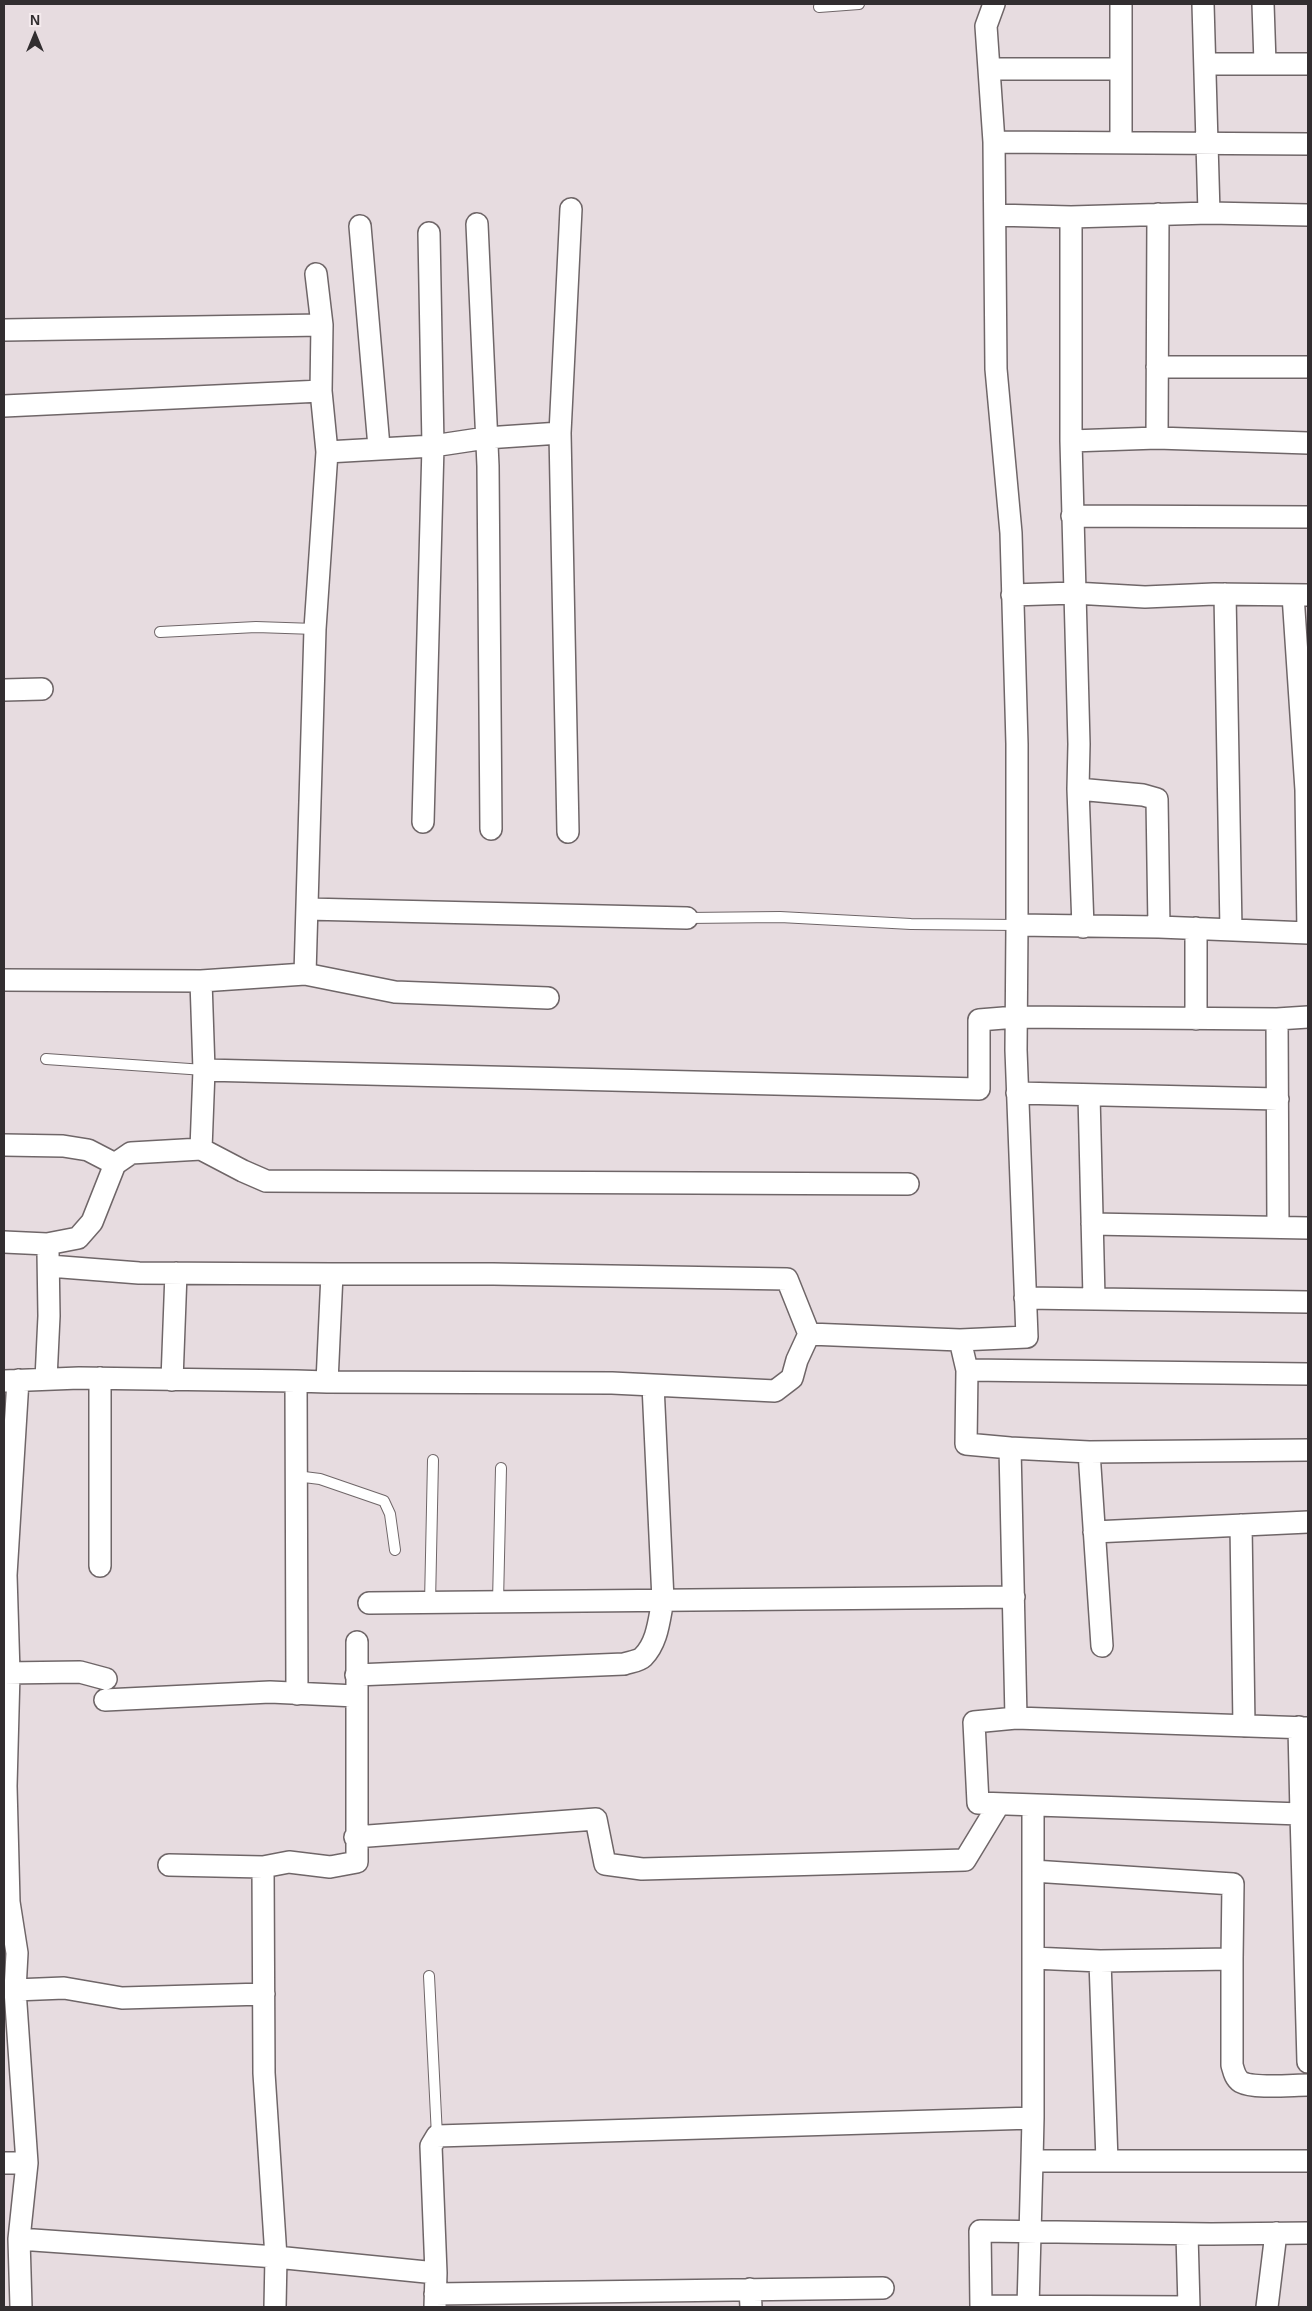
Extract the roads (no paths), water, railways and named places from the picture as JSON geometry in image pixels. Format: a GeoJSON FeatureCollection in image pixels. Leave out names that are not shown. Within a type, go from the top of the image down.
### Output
{"type":"FeatureCollection","features":[{"type":"Feature","properties":{"kind":"street"},"geometry":{"type":"LineString","coordinates":[[809,1334],[960,1340],[1027,1337],[1016,1017],[1016,744],[1012,595],[1010,533],[996,369],[994,142],[986,26],[994,4]]}},
{"type":"Feature","properties":{"kind":"street"},"geometry":{"type":"LineString","coordinates":[[1121,4],[1121,142]]}},
{"type":"Feature","properties":{"kind":"street"},"geometry":{"type":"LineString","coordinates":[[1203,4],[1208,213]]}},
{"type":"Feature","properties":{"kind":"street"},"geometry":{"type":"LineString","coordinates":[[1263,4],[1265,63]]}},
{"type":"Feature","properties":{"kind":"street"},"geometry":{"type":"LineString","coordinates":[[1205,64],[1308,64]]}},
{"type":"Feature","properties":{"kind":"street"},"geometry":{"type":"LineString","coordinates":[[989,69],[1121,69]]}},
{"type":"Feature","properties":{"kind":"street"},"geometry":{"type":"LineString","coordinates":[[994,142],[1308,144]]}},
{"type":"Feature","properties":{"kind":"street"},"geometry":{"type":"LineString","coordinates":[[568,832],[560,433],[571,209]]}},
{"type":"Feature","properties":{"kind":"street"},"geometry":{"type":"LineString","coordinates":[[995,215],[1071,217],[1208,213],[1308,215]]}},
{"type":"Feature","properties":{"kind":"street"},"geometry":{"type":"LineString","coordinates":[[1156,438],[1158,214]]}},
{"type":"Feature","properties":{"kind":"street"},"geometry":{"type":"LineString","coordinates":[[1071,217],[1072,516],[1083,927]]}},
{"type":"Feature","properties":{"kind":"street"},"geometry":{"type":"LineString","coordinates":[[477,224],[486,438],[491,829]]}},
{"type":"Feature","properties":{"kind":"street"},"geometry":{"type":"LineString","coordinates":[[360,226],[379,448]]}},
{"type":"Feature","properties":{"kind":"street"},"geometry":{"type":"LineString","coordinates":[[424,822],[433,446],[428,233]]}},
{"type":"Feature","properties":{"kind":"street"},"geometry":{"type":"LineString","coordinates":[[305,974],[315,629],[327,452],[322,391],[322,324],[316,274]]}},
{"type":"Feature","properties":{"kind":"street"},"geometry":{"type":"LineString","coordinates":[[4,330],[322,324]]}},
{"type":"Feature","properties":{"kind":"street"},"geometry":{"type":"LineString","coordinates":[[1157,366],[1308,366]]}},
{"type":"Feature","properties":{"kind":"street"},"geometry":{"type":"LineString","coordinates":[[4,406],[322,391]]}},
{"type":"Feature","properties":{"kind":"street"},"geometry":{"type":"LineString","coordinates":[[327,452],[433,446],[486,438],[560,433]]}},
{"type":"Feature","properties":{"kind":"street"},"geometry":{"type":"LineString","coordinates":[[1071,441],[1156,438],[1308,443]]}},
{"type":"Feature","properties":{"kind":"street"},"geometry":{"type":"LineString","coordinates":[[1072,516],[1308,518]]}},
{"type":"Feature","properties":{"kind":"street"},"geometry":{"type":"LineString","coordinates":[[1012,595],[1074,592],[1145,596],[1301,595],[1308,859],[1308,933],[1196,928],[1016,925]]}},
{"type":"Feature","properties":{"kind":"street"},"geometry":{"type":"LineString","coordinates":[[1225,594],[1231,930]]}},
{"type":"Feature","properties":{"kind":"street"},"geometry":{"type":"LineString","coordinates":[[4,690],[42,688]]}},
{"type":"Feature","properties":{"kind":"street"},"geometry":{"type":"LineString","coordinates":[[1078,789],[1143,795],[1156,799],[1159,927]]}},
{"type":"Feature","properties":{"kind":"street"},"geometry":{"type":"LineString","coordinates":[[306,909],[687,918]]}},
{"type":"Feature","properties":{"kind":"street"},"geometry":{"type":"LineString","coordinates":[[1196,928],[1196,1019]]}},
{"type":"Feature","properties":{"kind":"street"},"geometry":{"type":"LineString","coordinates":[[4,980],[201,981],[305,974],[395,992],[548,998]]}},
{"type":"Feature","properties":{"kind":"street"},"geometry":{"type":"LineString","coordinates":[[201,981],[204,1070],[201,1149]]}},
{"type":"Feature","properties":{"kind":"street"},"geometry":{"type":"LineString","coordinates":[[204,1070],[978,1089],[978,1020],[1016,1017],[1196,1019],[1308,1017]]}},
{"type":"Feature","properties":{"kind":"street"},"geometry":{"type":"LineString","coordinates":[[1277,1019],[1278,1228]]}},
{"type":"Feature","properties":{"kind":"street"},"geometry":{"type":"LineString","coordinates":[[1018,1093],[1278,1099]]}},
{"type":"Feature","properties":{"kind":"street"},"geometry":{"type":"LineString","coordinates":[[1089,1094],[1094,1298]]}},
{"type":"Feature","properties":{"kind":"street"},"geometry":{"type":"LineString","coordinates":[[4,1145],[63,1146],[88,1150],[115,1164]]}},
{"type":"Feature","properties":{"kind":"street"},"geometry":{"type":"LineString","coordinates":[[4,1242],[47,1244],[78,1238],[92,1222],[115,1164],[131,1153],[201,1149],[242,1171],[266,1181],[908,1184]]}},
{"type":"Feature","properties":{"kind":"street"},"geometry":{"type":"LineString","coordinates":[[1092,1224],[1308,1228]]}},
{"type":"Feature","properties":{"kind":"street"},"geometry":{"type":"LineString","coordinates":[[46,1379],[49,1266],[47,1244]]}},
{"type":"Feature","properties":{"kind":"street"},"geometry":{"type":"LineString","coordinates":[[21,2307],[19,2238],[28,2163],[15,1990],[17,1953],[6,1902],[6,1575],[11,1381],[100,1378],[653,1385],[775,1391],[792,1378],[797,1360],[809,1334],[787,1279],[492,1274],[176,1273],[95,1271],[49,1266]]}},
{"type":"Feature","properties":{"kind":"street"},"geometry":{"type":"LineString","coordinates":[[172,1380],[176,1273]]}},
{"type":"Feature","properties":{"kind":"street"},"geometry":{"type":"LineString","coordinates":[[327,1382],[332,1274]]}},
{"type":"Feature","properties":{"kind":"street"},"geometry":{"type":"LineString","coordinates":[[1025,1298],[1308,1302]]}},
{"type":"Feature","properties":{"kind":"street"},"geometry":{"type":"LineString","coordinates":[[960,1340],[967,1370],[966,1444],[1089,1452],[1308,1450]]}},
{"type":"Feature","properties":{"kind":"street"},"geometry":{"type":"LineString","coordinates":[[967,1370],[1308,1374]]}},
{"type":"Feature","properties":{"kind":"street"},"geometry":{"type":"LineString","coordinates":[[100,1378],[100,1566]]}},
{"type":"Feature","properties":{"kind":"street"},"geometry":{"type":"LineString","coordinates":[[296,1381],[297,1694]]}},
{"type":"Feature","properties":{"kind":"street"},"geometry":{"type":"LineString","coordinates":[[6,1673],[80,1672],[106,1690],[297,1694],[356,1685],[624,1664],[642,1658],[652,1644],[663,1600],[653,1385]]}},
{"type":"Feature","properties":{"kind":"street"},"geometry":{"type":"LineString","coordinates":[[1010,1448],[1016,1718]]}},
{"type":"Feature","properties":{"kind":"street"},"geometry":{"type":"LineString","coordinates":[[1089,1452],[1102,1646]]}},
{"type":"Feature","properties":{"kind":"street"},"geometry":{"type":"LineString","coordinates":[[1094,1532],[1308,1522]]}},
{"type":"Feature","properties":{"kind":"street"},"geometry":{"type":"LineString","coordinates":[[1241,1525],[1244,1726]]}},
{"type":"Feature","properties":{"kind":"street"},"geometry":{"type":"LineString","coordinates":[[369,1603],[1014,1597]]}},
{"type":"Feature","properties":{"kind":"street"},"geometry":{"type":"LineString","coordinates":[[169,1865],[262,1867],[289,1862],[330,1867],[357,1862],[355,1837],[357,1642]]}},
{"type":"Feature","properties":{"kind":"street"},"geometry":{"type":"LineString","coordinates":[[1301,1814],[978,1803],[974,1722],[1016,1718],[1304,1728],[1301,1814],[1306,1935],[1308,2062]]}},
{"type":"Feature","properties":{"kind":"street"},"geometry":{"type":"LineString","coordinates":[[355,1837],[596,1819],[605,1864],[623,1868],[965,1860],[999,1804]]}},
{"type":"Feature","properties":{"kind":"street"},"geometry":{"type":"LineString","coordinates":[[1028,2307],[1033,2118],[1033,1805]]}},
{"type":"Feature","properties":{"kind":"street"},"geometry":{"type":"LineString","coordinates":[[262,1867],[264,2073],[276,2257],[276,2307]]}},
{"type":"Feature","properties":{"kind":"street"},"geometry":{"type":"LineString","coordinates":[[1033,1871],[1233,1884],[1232,2065],[1234,2075],[1241,2081],[1250,2084],[1308,2085]]}},
{"type":"Feature","properties":{"kind":"street"},"geometry":{"type":"LineString","coordinates":[[1033,1958],[1100,1961],[1232,1959]]}},
{"type":"Feature","properties":{"kind":"street"},"geometry":{"type":"LineString","coordinates":[[1100,1961],[1107,2161]]}},
{"type":"Feature","properties":{"kind":"street"},"geometry":{"type":"LineString","coordinates":[[15,1990],[64,1988],[122,1998],[264,1994]]}},
{"type":"Feature","properties":{"kind":"street"},"geometry":{"type":"LineString","coordinates":[[884,2288],[751,2298],[435,2301],[436,2273],[431,2146],[437,2136],[1033,2118]]}},
{"type":"Feature","properties":{"kind":"street"},"geometry":{"type":"LineString","coordinates":[[1032,2161],[1308,2161]]}},
{"type":"Feature","properties":{"kind":"street"},"geometry":{"type":"LineString","coordinates":[[4,2163],[28,2163]]}},
{"type":"Feature","properties":{"kind":"street"},"geometry":{"type":"LineString","coordinates":[[1187,2234],[1189,2307],[981,2307],[980,2231],[1187,2234],[1308,2233]]}},
{"type":"Feature","properties":{"kind":"street"},"geometry":{"type":"LineString","coordinates":[[1267,2307],[1276,2233]]}},
{"type":"Feature","properties":{"kind":"street"},"geometry":{"type":"LineString","coordinates":[[19,2238],[276,2257],[436,2273]]}},
{"type":"Feature","properties":{"kind":"lane"},"geometry":{"type":"LineString","coordinates":[[820,6],[859,4]]}},
{"type":"Feature","properties":{"kind":"lane"},"geometry":{"type":"LineString","coordinates":[[160,632],[256,627],[315,629]]}},
{"type":"Feature","properties":{"kind":"lane"},"geometry":{"type":"LineString","coordinates":[[687,918],[780,916],[911,924],[1016,925]]}},
{"type":"Feature","properties":{"kind":"lane"},"geometry":{"type":"LineString","coordinates":[[46,1059],[204,1070]]}},
{"type":"Feature","properties":{"kind":"lane"},"geometry":{"type":"LineString","coordinates":[[430,1603],[433,1460]]}},
{"type":"Feature","properties":{"kind":"lane"},"geometry":{"type":"LineString","coordinates":[[498,1602],[501,1468]]}},
{"type":"Feature","properties":{"kind":"lane"},"geometry":{"type":"LineString","coordinates":[[296,1476],[320,1479],[376,1497],[384,1502],[390,1514],[395,1550]]}},
{"type":"Feature","properties":{"kind":"lane"},"geometry":{"type":"LineString","coordinates":[[429,1976],[437,2136]]}}]}
